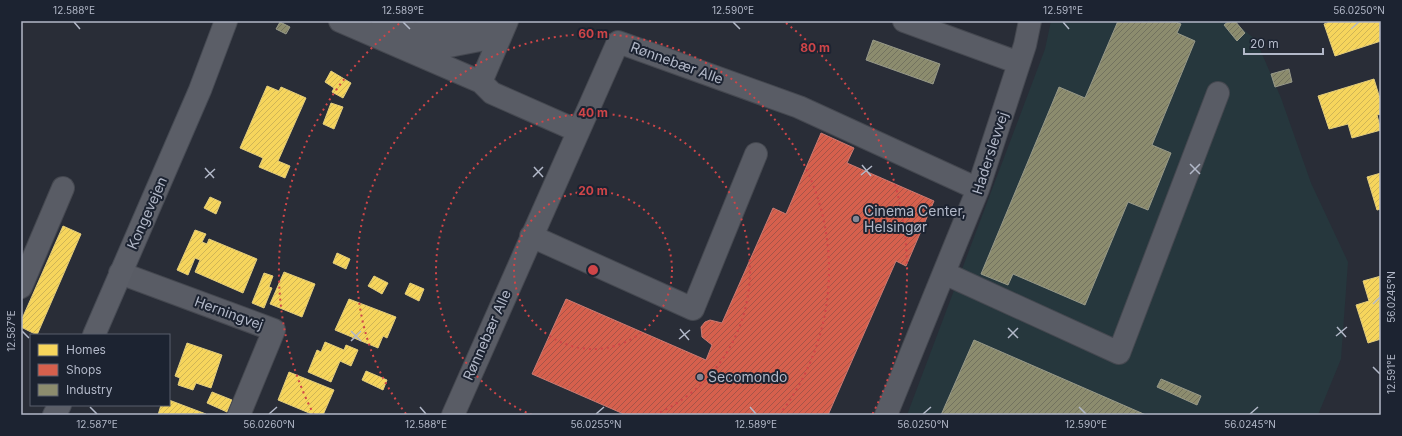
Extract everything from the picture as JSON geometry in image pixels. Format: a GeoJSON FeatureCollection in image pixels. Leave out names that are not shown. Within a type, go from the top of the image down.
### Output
{"type":"FeatureCollection","features":[{"type":"Feature","properties":{"kind":"main road","name":"Kongevejen"},"geometry":{"type":"LineString","coordinates":[[94,334],[200,90],[226,21]]}},
{"type":"Feature","properties":{"kind":"main road","name":"Kongevejen"},"geometry":{"type":"LineString","coordinates":[[200,90],[237,21]]}},
{"type":"Feature","properties":{"kind":"street"},"geometry":{"type":"LineString","coordinates":[[340,21],[481,82],[492,93],[578,131]]}},
{"type":"Feature","properties":{"kind":"street"},"geometry":{"type":"LineString","coordinates":[[383,21],[413,34],[488,21]]}},
{"type":"Feature","properties":{"kind":"street"},"geometry":{"type":"LineString","coordinates":[[481,82],[507,21]]}},
{"type":"Feature","properties":{"kind":"street"},"geometry":{"type":"LineString","coordinates":[[904,21],[952,29],[1019,63]]}},
{"type":"Feature","properties":{"kind":"street","name":"Haderslevvej"},"geometry":{"type":"LineString","coordinates":[[886,415],[978,189],[1019,63],[1030,21]]}},
{"type":"Feature","properties":{"kind":"street","name":"Rønnebær Alle"},"geometry":{"type":"LineString","coordinates":[[453,415],[618,42],[799,107],[978,189]]}},
{"type":"Feature","properties":{"kind":"street"},"geometry":{"type":"LineString","coordinates":[[944,273],[1119,353],[1218,93]]}},
{"type":"Feature","properties":{"kind":"street"},"geometry":{"type":"LineString","coordinates":[[531,236],[693,310],[756,154]]}},
{"type":"Feature","properties":{"kind":"street"},"geometry":{"type":"LineString","coordinates":[[21,287],[63,188]]}},
{"type":"Feature","properties":{"kind":"street","name":"Herningvej"},"geometry":{"type":"LineString","coordinates":[[120,273],[274,330],[239,415]]}},
{"type":"Feature","properties":{"kind":"shaded area"},"geometry":{"type":"Polygon","coordinates":[[[1051,21],[1233,21],[1256,40],[1281,98],[1311,183],[1348,262],[1341,359],[1318,415],[907,415],[1045,49],[1051,21]]]}},
{"type":"Feature","properties":{"kind":"building: Homes"},"geometry":{"type":"Polygon","coordinates":[[[1333,21],[1381,21],[1381,41],[1335,56],[1324,24],[1333,21]]]}},
{"type":"Feature","properties":{"kind":"building: Homes"},"geometry":{"type":"Polygon","coordinates":[[[331,71],[351,83],[343,98],[332,92],[334,88],[325,82],[331,71]]]}},
{"type":"Feature","properties":{"kind":"building: Homes"},"geometry":{"type":"Polygon","coordinates":[[[1374,79],[1381,102],[1381,114],[1377,115],[1381,130],[1352,138],[1348,124],[1329,129],[1318,96],[1374,79]]]}},
{"type":"Feature","properties":{"kind":"building: Homes"},"geometry":{"type":"Polygon","coordinates":[[[267,86],[279,91],[281,87],[306,98],[278,161],[290,166],[285,178],[259,167],[263,158],[240,148],[267,86]]]}},
{"type":"Feature","properties":{"kind":"building: Homes"},"geometry":{"type":"Polygon","coordinates":[[[331,103],[343,107],[334,129],[323,124],[331,103]]]}},
{"type":"Feature","properties":{"kind":"building: Homes"},"geometry":{"type":"Polygon","coordinates":[[[1381,173],[1381,209],[1377,210],[1367,177],[1381,173]]]}},
{"type":"Feature","properties":{"kind":"building: Homes"},"geometry":{"type":"Polygon","coordinates":[[[210,197],[221,202],[216,214],[204,208],[210,197]]]}},
{"type":"Feature","properties":{"kind":"building: Homes"},"geometry":{"type":"Polygon","coordinates":[[[63,226],[81,234],[37,334],[21,327],[21,321],[63,226]]]}},
{"type":"Feature","properties":{"kind":"building: Homes"},"geometry":{"type":"Polygon","coordinates":[[[195,230],[206,234],[202,242],[207,244],[209,239],[257,259],[243,293],[195,272],[200,260],[195,258],[188,275],[177,270],[195,230]]]}},
{"type":"Feature","properties":{"kind":"building: Homes"},"geometry":{"type":"Polygon","coordinates":[[[337,253],[350,259],[346,269],[333,263],[337,253]]]}},
{"type":"Feature","properties":{"kind":"building: Homes"},"geometry":{"type":"Polygon","coordinates":[[[284,272],[315,284],[302,317],[270,304],[284,272]]]}},
{"type":"Feature","properties":{"kind":"building: Homes"},"geometry":{"type":"Polygon","coordinates":[[[264,273],[273,276],[269,287],[272,288],[264,308],[252,303],[264,273]]]}},
{"type":"Feature","properties":{"kind":"building: Homes"},"geometry":{"type":"Polygon","coordinates":[[[374,276],[388,283],[382,294],[368,286],[374,276]]]}},
{"type":"Feature","properties":{"kind":"building: Homes"},"geometry":{"type":"Polygon","coordinates":[[[1381,276],[1381,339],[1368,343],[1356,305],[1369,301],[1363,281],[1381,276]]]}},
{"type":"Feature","properties":{"kind":"building: Homes"},"geometry":{"type":"Polygon","coordinates":[[[410,283],[424,289],[419,301],[405,294],[410,283]]]}},
{"type":"Feature","properties":{"kind":"building: Homes"},"geometry":{"type":"Polygon","coordinates":[[[349,299],[396,317],[387,338],[383,336],[378,348],[335,330],[349,299]]]}},
{"type":"Feature","properties":{"kind":"building: Homes"},"geometry":{"type":"Polygon","coordinates":[[[325,342],[344,350],[346,345],[358,350],[351,366],[340,361],[331,382],[308,372],[317,350],[321,352],[325,342]]]}},
{"type":"Feature","properties":{"kind":"building: Homes"},"geometry":{"type":"Polygon","coordinates":[[[187,343],[222,355],[211,388],[196,383],[193,390],[178,385],[180,378],[175,376],[187,343]]]}},
{"type":"Feature","properties":{"kind":"building: Homes"},"geometry":{"type":"Polygon","coordinates":[[[366,371],[387,380],[383,390],[362,380],[366,371]]]}},
{"type":"Feature","properties":{"kind":"building: Homes"},"geometry":{"type":"Polygon","coordinates":[[[289,372],[334,390],[323,415],[314,415],[278,400],[289,372]]]}},
{"type":"Feature","properties":{"kind":"building: Homes"},"geometry":{"type":"Polygon","coordinates":[[[212,392],[232,400],[227,412],[207,403],[212,392]]]}},
{"type":"Feature","properties":{"kind":"building: Homes"},"geometry":{"type":"Polygon","coordinates":[[[170,400],[206,414],[205,415],[158,415],[161,406],[170,406],[170,400]]]}},
{"type":"Feature","properties":{"kind":"building: Shops"},"geometry":{"type":"Polygon","coordinates":[[[821,133],[854,148],[847,163],[934,201],[906,266],[896,261],[828,415],[626,415],[532,374],[566,299],[706,360],[712,345],[702,337],[701,327],[705,322],[710,320],[722,323],[773,208],[786,214],[821,133]]]}},
{"type":"Feature","properties":{"kind":"building: Industry"},"geometry":{"type":"Polygon","coordinates":[[[1118,21],[1173,21],[1181,24],[1177,33],[1195,41],[1152,145],[1171,153],[1148,210],[1128,202],[1085,305],[1013,274],[1008,285],[981,274],[1059,87],[1085,98],[1118,21]]]}},
{"type":"Feature","properties":{"kind":"building: Industry"},"geometry":{"type":"Polygon","coordinates":[[[1229,21],[1235,21],[1245,33],[1237,41],[1224,25],[1229,21]]]}},
{"type":"Feature","properties":{"kind":"building: Industry"},"geometry":{"type":"Polygon","coordinates":[[[280,22],[290,27],[286,34],[276,29],[280,22]]]}},
{"type":"Feature","properties":{"kind":"building: Industry"},"geometry":{"type":"Polygon","coordinates":[[[873,40],[940,64],[933,84],[866,60],[873,40]]]}},
{"type":"Feature","properties":{"kind":"building: Industry"},"geometry":{"type":"Polygon","coordinates":[[[1289,69],[1292,82],[1275,87],[1271,74],[1289,69]]]}},
{"type":"Feature","properties":{"kind":"building: Industry"},"geometry":{"type":"Polygon","coordinates":[[[974,340],[1146,415],[941,415],[974,340]]]}},
{"type":"Feature","properties":{"kind":"building: Industry"},"geometry":{"type":"Polygon","coordinates":[[[1161,379],[1201,396],[1197,405],[1157,387],[1161,379]]]}},
{"type":"Feature","properties":{"kind":"place","name":"Cinema Center, Helsingør"},"geometry":{"type":"Point","coordinates":[856,219]}},
{"type":"Feature","properties":{"kind":"place","name":"Secomondo"},"geometry":{"type":"Point","coordinates":[700,377]}}]}
